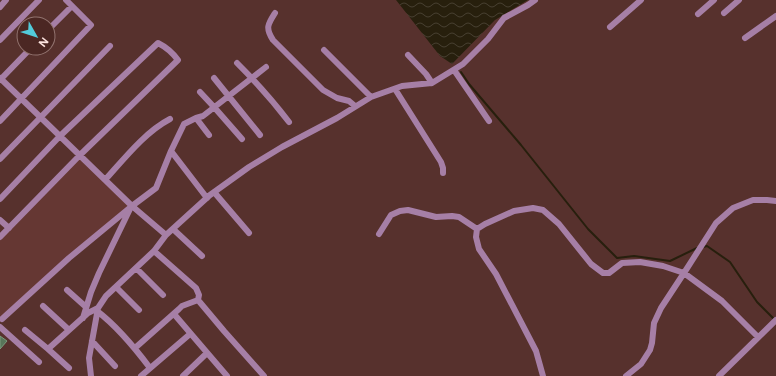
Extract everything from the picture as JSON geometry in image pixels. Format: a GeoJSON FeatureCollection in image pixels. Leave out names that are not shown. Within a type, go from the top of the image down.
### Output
{"type":"FeatureCollection","features":[{"type":"Feature","properties":{"kind":"street"},"geometry":{"type":"LineString","coordinates":[[0,7],[6,0]]}},
{"type":"Feature","properties":{"kind":"street"},"geometry":{"type":"LineString","coordinates":[[0,40],[40,0]]}},
{"type":"Feature","properties":{"kind":"street"},"geometry":{"type":"LineString","coordinates":[[0,121],[91,25],[66,0]]}},
{"type":"Feature","properties":{"kind":"street"},"geometry":{"type":"LineString","coordinates":[[91,376],[89,358],[92,341],[98,310],[106,296],[154,251],[173,228],[214,192],[249,167],[275,151],[337,118],[371,97],[402,86],[432,83],[454,70],[463,64],[488,39],[504,18],[535,0]]}},
{"type":"Feature","properties":{"kind":"street"},"geometry":{"type":"LineString","coordinates":[[610,27],[640,0]]}},
{"type":"Feature","properties":{"kind":"street"},"geometry":{"type":"LineString","coordinates":[[698,14],[714,0]]}},
{"type":"Feature","properties":{"kind":"street"},"geometry":{"type":"LineString","coordinates":[[724,13],[740,0]]}},
{"type":"Feature","properties":{"kind":"street"},"geometry":{"type":"LineString","coordinates":[[56,22],[72,6]]}},
{"type":"Feature","properties":{"kind":"street"},"geometry":{"type":"LineString","coordinates":[[275,13],[268,27],[269,34],[273,40],[323,90],[337,98],[349,101],[355,106]]}},
{"type":"Feature","properties":{"kind":"street"},"geometry":{"type":"LineString","coordinates":[[744,38],[776,16]]}},
{"type":"Feature","properties":{"kind":"street"},"geometry":{"type":"LineString","coordinates":[[0,200],[60,136],[158,43],[166,47],[178,60],[80,155],[0,237]]}},
{"type":"Feature","properties":{"kind":"street"},"geometry":{"type":"LineString","coordinates":[[0,159],[110,46]]}},
{"type":"Feature","properties":{"kind":"street"},"geometry":{"type":"LineString","coordinates":[[324,50],[371,97]]}},
{"type":"Feature","properties":{"kind":"street"},"geometry":{"type":"LineString","coordinates":[[408,55],[426,74],[432,83]]}},
{"type":"Feature","properties":{"kind":"street"},"geometry":{"type":"LineString","coordinates":[[23,56],[0,79],[22,98],[132,206],[166,235]]}},
{"type":"Feature","properties":{"kind":"street"},"geometry":{"type":"LineString","coordinates":[[237,63],[252,78],[288,122]]}},
{"type":"Feature","properties":{"kind":"street"},"geometry":{"type":"LineString","coordinates":[[2,319],[69,258],[156,188],[184,124],[203,116],[266,67]]}},
{"type":"Feature","properties":{"kind":"street"},"geometry":{"type":"LineString","coordinates":[[454,70],[489,121]]}},
{"type":"Feature","properties":{"kind":"street"},"geometry":{"type":"LineString","coordinates":[[214,78],[260,135]]}},
{"type":"Feature","properties":{"kind":"street"},"geometry":{"type":"LineString","coordinates":[[395,89],[441,162],[443,173]]}},
{"type":"Feature","properties":{"kind":"street"},"geometry":{"type":"LineString","coordinates":[[200,92],[242,139]]}},
{"type":"Feature","properties":{"kind":"street"},"geometry":{"type":"LineString","coordinates":[[105,180],[147,134],[170,118]]}},
{"type":"Feature","properties":{"kind":"street"},"geometry":{"type":"LineString","coordinates":[[196,118],[209,135]]}},
{"type":"Feature","properties":{"kind":"street"},"geometry":{"type":"LineString","coordinates":[[171,151],[207,198]]}},
{"type":"Feature","properties":{"kind":"street"},"geometry":{"type":"LineString","coordinates":[[214,192],[249,233]]}},
{"type":"Feature","properties":{"kind":"street"},"geometry":{"type":"LineString","coordinates":[[626,376],[641,364],[650,350],[654,323],[660,308],[716,223],[733,208],[753,200],[776,201]]}},
{"type":"Feature","properties":{"kind":"street"},"geometry":{"type":"LineString","coordinates":[[83,318],[99,272],[132,206]]}},
{"type":"Feature","properties":{"kind":"street"},"geometry":{"type":"LineString","coordinates":[[477,229],[514,211],[533,208],[543,210],[559,224],[591,264],[603,273],[609,273],[622,263],[640,262],[664,266],[684,273],[722,301],[758,337]]}},
{"type":"Feature","properties":{"kind":"street"},"geometry":{"type":"LineString","coordinates":[[379,234],[391,215],[400,211],[408,210],[436,217],[460,217],[477,229]]}},
{"type":"Feature","properties":{"kind":"street"},"geometry":{"type":"LineString","coordinates":[[0,220],[9,228]]}},
{"type":"Feature","properties":{"kind":"street"},"geometry":{"type":"LineString","coordinates":[[173,228],[202,256]]}},
{"type":"Feature","properties":{"kind":"street"},"geometry":{"type":"LineString","coordinates":[[477,229],[476,237],[479,249],[496,274],[536,351],[543,376]]}},
{"type":"Feature","properties":{"kind":"street"},"geometry":{"type":"LineString","coordinates":[[154,251],[196,288],[199,295],[198,300],[264,376]]}},
{"type":"Feature","properties":{"kind":"street"},"geometry":{"type":"LineString","coordinates":[[136,268],[163,295]]}},
{"type":"Feature","properties":{"kind":"street"},"geometry":{"type":"LineString","coordinates":[[116,287],[139,310]]}},
{"type":"Feature","properties":{"kind":"street"},"geometry":{"type":"LineString","coordinates":[[67,290],[86,307]]}},
{"type":"Feature","properties":{"kind":"street"},"geometry":{"type":"LineString","coordinates":[[135,348],[182,306],[198,300]]}},
{"type":"Feature","properties":{"kind":"street"},"geometry":{"type":"LineString","coordinates":[[44,306],[69,330]]}},
{"type":"Feature","properties":{"kind":"street"},"geometry":{"type":"LineString","coordinates":[[48,349],[93,310],[98,310]]}},
{"type":"Feature","properties":{"kind":"street"},"geometry":{"type":"LineString","coordinates":[[98,310],[135,348],[150,368]]}},
{"type":"Feature","properties":{"kind":"street"},"geometry":{"type":"LineString","coordinates":[[174,314],[226,376]]}},
{"type":"Feature","properties":{"kind":"street"},"geometry":{"type":"LineString","coordinates":[[719,376],[774,321]]}},
{"type":"Feature","properties":{"kind":"street"},"geometry":{"type":"LineString","coordinates":[[0,327],[39,362]]}},
{"type":"Feature","properties":{"kind":"street"},"geometry":{"type":"LineString","coordinates":[[25,330],[69,368]]}},
{"type":"Feature","properties":{"kind":"street"},"geometry":{"type":"LineString","coordinates":[[141,376],[190,334]]}},
{"type":"Feature","properties":{"kind":"street"},"geometry":{"type":"LineString","coordinates":[[92,341],[115,366]]}},
{"type":"Feature","properties":{"kind":"street"},"geometry":{"type":"LineString","coordinates":[[182,376],[207,353]]}},
{"type":"Feature","properties":{"kind":"shaded area"},"geometry":{"type":"Polygon","coordinates":[[[80,155],[132,206],[0,322],[0,238],[80,155]]]}},
{"type":"Feature","properties":{"kind":"water"},"geometry":{"type":"Polygon","coordinates":[[[396,0],[528,0],[495,20],[452,64],[440,56],[396,0]]]}},
{"type":"Feature","properties":{"kind":"building"},"geometry":{"type":"Polygon","coordinates":[[[0,336],[7,341],[0,349],[0,336]]]}},
{"type":"Feature","properties":{"kind":"waterway"},"geometry":{"type":"LineString","coordinates":[[461,72],[469,84],[521,145],[588,229],[617,258],[634,256],[670,261],[697,248]]}},
{"type":"Feature","properties":{"kind":"waterway"},"geometry":{"type":"LineString","coordinates":[[703,247],[707,246],[730,262],[757,302],[775,320]]}}]}
